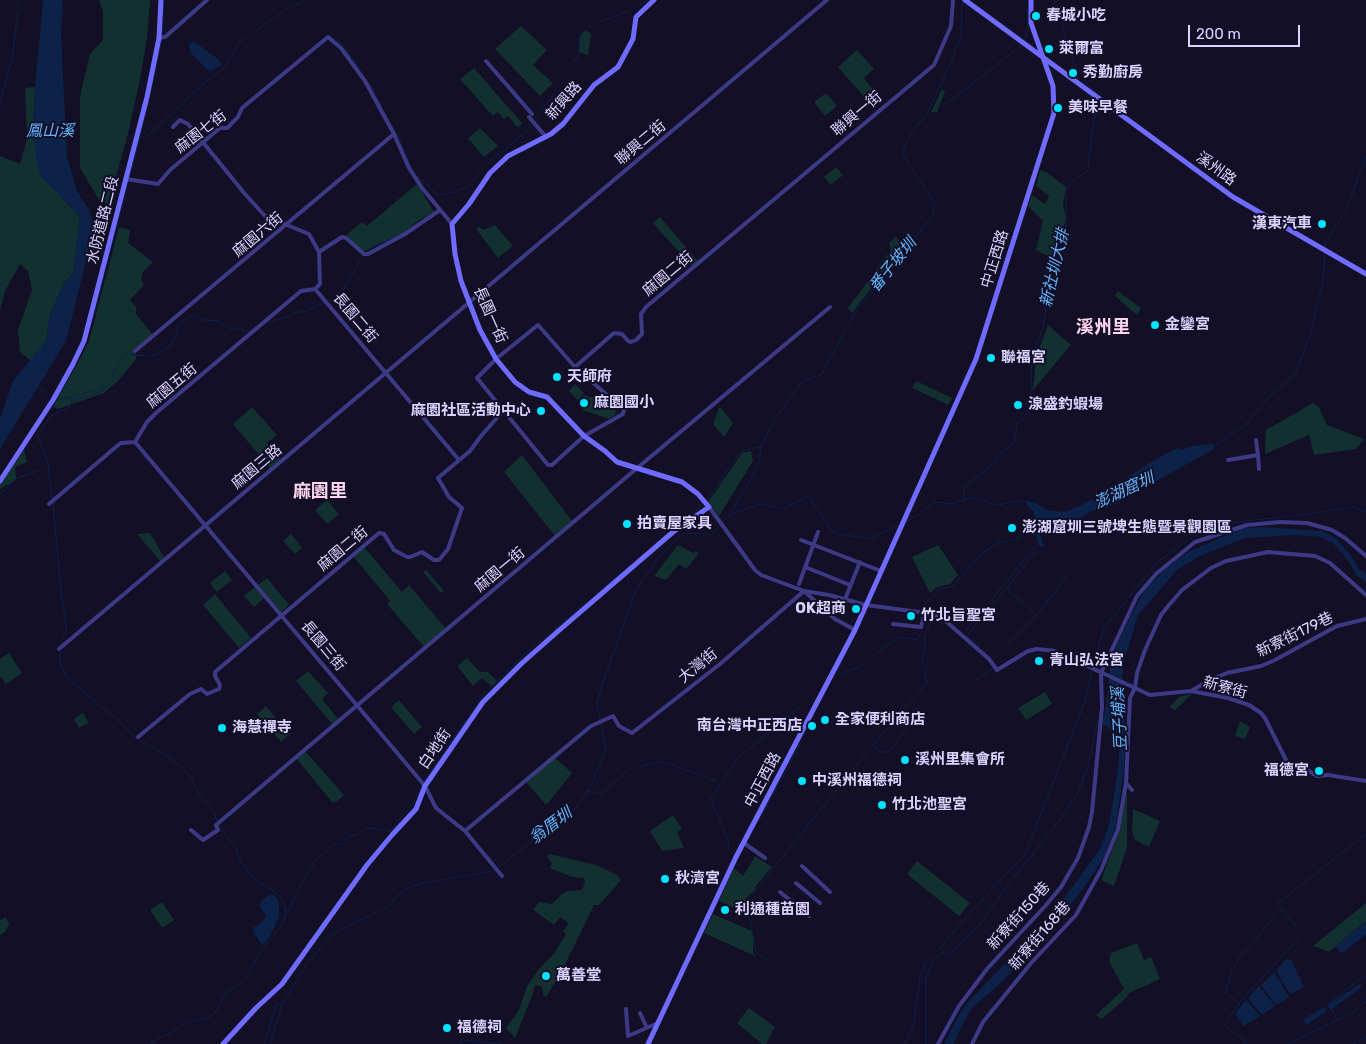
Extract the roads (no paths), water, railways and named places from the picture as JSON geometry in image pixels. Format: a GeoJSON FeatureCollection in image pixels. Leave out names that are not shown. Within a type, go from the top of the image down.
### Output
{"type":"FeatureCollection","features":[{"type":"Feature","properties":{"kind":"street","name":"水防道路二段"},"geometry":{"type":"LineString","coordinates":[[0,481],[32,434],[69,372],[84,341],[128,180],[162,38],[161,0]]}},
{"type":"Feature","properties":{"kind":"street"},"geometry":{"type":"LineString","coordinates":[[162,38],[207,0]]}},
{"type":"Feature","properties":{"kind":"street","name":"新興路"},"geometry":{"type":"LineString","coordinates":[[452,224],[496,166],[517,151],[546,137],[563,124],[594,85],[618,67],[633,39],[636,17],[654,0]]}},
{"type":"Feature","properties":{"kind":"street","name":"聯興二街"},"geometry":{"type":"LineString","coordinates":[[469,302],[827,0]]}},
{"type":"Feature","properties":{"kind":"street","name":"聯興一街"},"geometry":{"type":"LineString","coordinates":[[743,226],[934,66],[951,26],[953,0]]}},
{"type":"Feature","properties":{"kind":"street","name":"中正西路"},"geometry":{"type":"LineString","coordinates":[[648,1044],[744,843],[855,630],[976,359],[1053,120],[1055,102],[1053,86],[1031,23],[1031,0]]}},
{"type":"Feature","properties":{"kind":"street"},"geometry":{"type":"LineString","coordinates":[[967,1],[1044,58]]}},
{"type":"Feature","properties":{"kind":"street","name":"麻園七街"},"geometry":{"type":"LineString","coordinates":[[128,180],[158,184],[170,170],[220,128],[227,128],[238,118],[242,108],[328,37],[341,48],[365,81],[394,134]]}},
{"type":"Feature","properties":{"kind":"street","name":"溪州路"},"geometry":{"type":"LineString","coordinates":[[1044,58],[1233,197],[1366,274]]}},
{"type":"Feature","properties":{"kind":"street"},"geometry":{"type":"LineString","coordinates":[[486,61],[531,115],[546,137]]}},
{"type":"Feature","properties":{"kind":"street"},"geometry":{"type":"LineString","coordinates":[[173,127],[178,120],[183,120],[265,216],[309,234],[319,252],[342,237],[346,238],[364,254],[368,254],[405,234],[440,210]]}},
{"type":"Feature","properties":{"kind":"street"},"geometry":{"type":"LineString","coordinates":[[394,134],[409,168],[422,188],[452,224]]}},
{"type":"Feature","properties":{"kind":"street","name":"麻園六街"},"geometry":{"type":"LineString","coordinates":[[135,351],[394,134]]}},
{"type":"Feature","properties":{"kind":"street","name":"長園一街"},"geometry":{"type":"LineString","coordinates":[[452,224],[455,254],[461,281],[480,330],[496,359],[515,382],[529,392],[547,398],[584,436],[617,462],[682,482],[698,494],[755,570],[804,592]]}},
{"type":"Feature","properties":{"kind":"street","name":"麻園二街"},"geometry":{"type":"LineString","coordinates":[[575,367],[614,333],[622,334],[631,342],[636,340],[642,334],[642,310],[743,226]]}},
{"type":"Feature","properties":{"kind":"street","name":"長園二街"},"geometry":{"type":"LineString","coordinates":[[319,252],[320,284],[314,289],[459,460]]}},
{"type":"Feature","properties":{"kind":"street","name":"麻園五街"},"geometry":{"type":"LineString","coordinates":[[135,442],[147,422],[156,413],[302,290],[314,289]]}},
{"type":"Feature","properties":{"kind":"street","name":"麻園三路"},"geometry":{"type":"LineString","coordinates":[[59,649],[469,302]]}},
{"type":"Feature","properties":{"kind":"street","name":"麻園一街"},"geometry":{"type":"LineString","coordinates":[[191,830],[203,840],[218,830],[216,825],[830,307]]}},
{"type":"Feature","properties":{"kind":"street"},"geometry":{"type":"LineString","coordinates":[[538,325],[575,367],[624,410],[623,414],[584,436],[552,465],[548,465],[476,378],[496,359],[538,325]]}},
{"type":"Feature","properties":{"kind":"street","name":"麻園二街"},"geometry":{"type":"LineString","coordinates":[[138,737],[190,694],[200,689],[207,694],[219,689],[220,685],[215,676],[216,672],[379,533],[384,534],[394,550],[407,557],[422,552],[434,560],[439,560],[448,549],[462,508],[450,497],[438,478],[470,452],[503,411]]}},
{"type":"Feature","properties":{"kind":"street"},"geometry":{"type":"LineString","coordinates":[[1256,440],[1259,469]]}},
{"type":"Feature","properties":{"kind":"street"},"geometry":{"type":"LineString","coordinates":[[49,504],[121,443],[135,442]]}},
{"type":"Feature","properties":{"kind":"street","name":"長園三街"},"geometry":{"type":"LineString","coordinates":[[135,442],[425,786],[436,808],[464,831],[502,876]]}},
{"type":"Feature","properties":{"kind":"street"},"geometry":{"type":"LineString","coordinates":[[1228,460],[1258,455]]}},
{"type":"Feature","properties":{"kind":"street","name":"白地街"},"geometry":{"type":"LineString","coordinates":[[223,1044],[256,1008],[282,984],[367,865],[416,809],[425,786],[476,710],[505,679],[673,532],[708,507]]}},
{"type":"Feature","properties":{"kind":"street"},"geometry":{"type":"LineString","coordinates":[[804,592],[829,595],[866,605],[941,617],[989,658],[997,670],[1028,651],[1037,648],[1055,652],[1101,673],[1137,596],[1156,574],[1195,542],[1247,525],[1280,522],[1307,523],[1332,530],[1345,538],[1366,556]]}},
{"type":"Feature","properties":{"kind":"street"},"geometry":{"type":"LineString","coordinates":[[799,584],[818,532]]}},
{"type":"Feature","properties":{"kind":"street"},"geometry":{"type":"LineString","coordinates":[[802,540],[882,571]]}},
{"type":"Feature","properties":{"kind":"street","name":"新寮街168巷"},"geometry":{"type":"LineString","coordinates":[[972,1044],[983,1022],[1032,962],[1076,914],[1101,870],[1118,829],[1126,783],[1130,698],[1135,688],[1137,673],[1144,650],[1161,615],[1182,590],[1198,576],[1226,561],[1268,552],[1316,556],[1330,563],[1366,594]]}},
{"type":"Feature","properties":{"kind":"street"},"geometry":{"type":"LineString","coordinates":[[846,597],[860,562]]}},
{"type":"Feature","properties":{"kind":"street"},"geometry":{"type":"LineString","coordinates":[[805,567],[850,585]]}},
{"type":"Feature","properties":{"kind":"street"},"geometry":{"type":"LineString","coordinates":[[804,592],[835,619],[855,630]]}},
{"type":"Feature","properties":{"kind":"street","name":"大灣街"},"geometry":{"type":"LineString","coordinates":[[464,831],[585,729],[613,716],[618,726],[632,733],[720,664],[804,592]]}},
{"type":"Feature","properties":{"kind":"street"},"geometry":{"type":"LineString","coordinates":[[893,624],[921,627],[925,613]]}},
{"type":"Feature","properties":{"kind":"street","name":"新寮街179巷"},"geometry":{"type":"LineString","coordinates":[[1191,691],[1210,680],[1261,666],[1275,660],[1337,626],[1366,619]]}},
{"type":"Feature","properties":{"kind":"street","name":"新寮街"},"geometry":{"type":"LineString","coordinates":[[1101,673],[1150,695],[1191,691],[1228,698],[1249,705],[1261,713],[1277,739],[1287,762],[1293,766],[1309,771],[1316,776],[1328,775],[1366,781]]}},
{"type":"Feature","properties":{"kind":"street","name":"新寮街150巷"},"geometry":{"type":"LineString","coordinates":[[938,1044],[959,1006],[970,991],[1008,945],[1061,887],[1078,858],[1092,812],[1102,707],[1101,673]]}},
{"type":"Feature","properties":{"kind":"street"},"geometry":{"type":"LineString","coordinates":[[1126,783],[1132,790]]}},
{"type":"Feature","properties":{"kind":"street"},"geometry":{"type":"LineString","coordinates":[[744,843],[765,858]]}},
{"type":"Feature","properties":{"kind":"street"},"geometry":{"type":"LineString","coordinates":[[802,866],[830,892]]}},
{"type":"Feature","properties":{"kind":"street"},"geometry":{"type":"LineString","coordinates":[[796,883],[820,903]]}},
{"type":"Feature","properties":{"kind":"street"},"geometry":{"type":"LineString","coordinates":[[780,892],[809,916]]}},
{"type":"Feature","properties":{"kind":"street"},"geometry":{"type":"LineString","coordinates":[[626,1009],[628,1036],[658,1023]]}},
{"type":"Feature","properties":{"kind":"street"},"geometry":{"type":"LineString","coordinates":[[640,1013],[647,1028]]}},
{"type":"Feature","properties":{"kind":"water","name":"鳳山溪"},"geometry":{"type":"Polygon","coordinates":[[[43,0],[63,0],[61,34],[67,157],[77,191],[90,211],[94,229],[66,341],[0,449],[0,418],[13,381],[46,341],[50,315],[63,285],[73,273],[80,217],[41,176],[37,165],[33,131],[43,0]]]}},
{"type":"Feature","properties":{"kind":"water"},"geometry":{"type":"Polygon","coordinates":[[[193,41],[218,59],[221,65],[210,72],[190,52],[189,45],[193,41]]]}},
{"type":"Feature","properties":{"kind":"water"},"geometry":{"type":"Polygon","coordinates":[[[1213,444],[1214,449],[1115,504],[1092,511],[1076,520],[1069,518],[1034,530],[1021,529],[1035,517],[1026,501],[1033,502],[1048,510],[1064,512],[1090,500],[1095,500],[1161,456],[1177,448],[1182,450],[1192,446],[1213,444]]]}},
{"type":"Feature","properties":{"kind":"water"},"geometry":{"type":"Polygon","coordinates":[[[1069,521],[1070,524],[1040,534],[1044,547],[1040,547],[1035,532],[1069,521]]]}},
{"type":"Feature","properties":{"kind":"water","name":"豆子埔溪"},"geometry":{"type":"Polygon","coordinates":[[[1263,527],[1322,531],[1336,538],[1352,557],[1358,568],[1366,574],[1366,582],[1356,575],[1349,562],[1333,543],[1321,537],[1296,535],[1245,538],[1200,556],[1177,570],[1138,615],[1123,665],[1124,768],[1116,826],[1104,857],[1086,885],[1061,917],[1005,979],[971,1009],[953,1044],[944,1044],[960,1013],[969,1001],[1054,912],[1100,849],[1109,825],[1118,771],[1120,738],[1102,723],[1106,707],[1111,658],[1145,589],[1168,567],[1188,552],[1243,528],[1263,527]]]}},
{"type":"Feature","properties":{"kind":"water"},"geometry":{"type":"Polygon","coordinates":[[[269,895],[274,895],[277,898],[279,917],[269,938],[262,945],[253,928],[261,923],[266,915],[260,904],[269,895]]]}},
{"type":"Feature","properties":{"kind":"water"},"geometry":{"type":"Polygon","coordinates":[[[1366,922],[1366,934],[1344,952],[1340,952],[1335,946],[1366,922]]]}},
{"type":"Feature","properties":{"kind":"water"},"geometry":{"type":"Polygon","coordinates":[[[1286,959],[1291,960],[1304,987],[1290,994],[1276,971],[1286,959]]]}},
{"type":"Feature","properties":{"kind":"water"},"geometry":{"type":"Polygon","coordinates":[[[1274,972],[1289,997],[1276,1005],[1261,985],[1274,972]]]}},
{"type":"Feature","properties":{"kind":"water"},"geometry":{"type":"Polygon","coordinates":[[[1360,984],[1361,988],[1330,1010],[1327,1005],[1360,984]]]}},
{"type":"Feature","properties":{"kind":"water"},"geometry":{"type":"Polygon","coordinates":[[[1259,986],[1275,1006],[1262,1015],[1248,998],[1259,986]]]}},
{"type":"Feature","properties":{"kind":"water"},"geometry":{"type":"Polygon","coordinates":[[[1246,1000],[1260,1016],[1244,1026],[1235,1014],[1246,1000]]]}},
{"type":"Feature","properties":{"kind":"water"},"geometry":{"type":"Polygon","coordinates":[[[1324,1007],[1327,1011],[1305,1024],[1304,1019],[1324,1007]]]}},
{"type":"Feature","properties":{"kind":"waterway"},"geometry":{"type":"LineString","coordinates":[[18,4],[19,0]]}},
{"type":"Feature","properties":{"kind":"waterway"},"geometry":{"type":"LineString","coordinates":[[129,178],[162,40],[164,0]]}},
{"type":"Feature","properties":{"kind":"waterway"},"geometry":{"type":"LineString","coordinates":[[256,31],[284,11],[306,0]]}},
{"type":"Feature","properties":{"kind":"waterway"},"geometry":{"type":"LineString","coordinates":[[639,6],[647,0]]}},
{"type":"Feature","properties":{"kind":"waterway","name":"番子坡圳"},"geometry":{"type":"LineString","coordinates":[[723,522],[730,514],[758,466],[761,447],[774,421],[799,385],[805,380],[821,375],[858,308],[933,215],[935,203],[902,154],[913,131],[928,112],[952,60],[961,36],[962,0]]}},
{"type":"Feature","properties":{"kind":"waterway","name":"新社圳大排"},"geometry":{"type":"LineString","coordinates":[[1054,0],[1059,10],[1067,45],[1076,68],[1081,72],[1087,84],[1099,96]]}},
{"type":"Feature","properties":{"kind":"waterway"},"geometry":{"type":"LineString","coordinates":[[1025,41],[1028,27],[1027,8]]}},
{"type":"Feature","properties":{"kind":"waterway"},"geometry":{"type":"LineString","coordinates":[[599,22],[629,11]]}},
{"type":"Feature","properties":{"kind":"waterway"},"geometry":{"type":"LineString","coordinates":[[0,103],[12,58],[18,12]]}},
{"type":"Feature","properties":{"kind":"waterway"},"geometry":{"type":"LineString","coordinates":[[574,62],[579,53],[581,34],[593,25]]}},
{"type":"Feature","properties":{"kind":"waterway"},"geometry":{"type":"LineString","coordinates":[[142,137],[149,135],[204,83],[224,68],[239,43],[250,34]]}},
{"type":"Feature","properties":{"kind":"waterway"},"geometry":{"type":"LineString","coordinates":[[333,37],[342,44],[364,74]]}},
{"type":"Feature","properties":{"kind":"waterway"},"geometry":{"type":"LineString","coordinates":[[945,105],[1022,45]]}},
{"type":"Feature","properties":{"kind":"waterway"},"geometry":{"type":"LineString","coordinates":[[370,83],[382,107]]}},
{"type":"Feature","properties":{"kind":"waterway"},"geometry":{"type":"LineString","coordinates":[[535,118],[558,89]]}},
{"type":"Feature","properties":{"kind":"waterway","name":"新社圳大排"},"geometry":{"type":"LineString","coordinates":[[963,499],[965,486],[994,464],[1002,452],[1014,443],[1017,423],[1026,416],[1032,389],[1032,354],[1043,328],[1047,299],[1066,227],[1066,190],[1070,184],[1088,171],[1098,100]]}},
{"type":"Feature","properties":{"kind":"waterway"},"geometry":{"type":"LineString","coordinates":[[487,165],[527,131],[532,123]]}},
{"type":"Feature","properties":{"kind":"waterway"},"geometry":{"type":"LineString","coordinates":[[391,124],[396,131],[410,165],[421,183]]}},
{"type":"Feature","properties":{"kind":"waterway","name":"澎湖窟圳"},"geometry":{"type":"LineString","coordinates":[[1325,249],[1326,241],[1346,211],[1366,156]]}},
{"type":"Feature","properties":{"kind":"waterway"},"geometry":{"type":"LineString","coordinates":[[418,177],[438,195],[454,192],[468,186],[483,169]]}},
{"type":"Feature","properties":{"kind":"waterway"},"geometry":{"type":"LineString","coordinates":[[91,325],[128,182]]}},
{"type":"Feature","properties":{"kind":"waterway"},"geometry":{"type":"LineString","coordinates":[[427,216],[435,211]]}},
{"type":"Feature","properties":{"kind":"waterway"},"geometry":{"type":"LineString","coordinates":[[366,253],[371,247],[395,237]]}},
{"type":"Feature","properties":{"kind":"waterway","name":"澎湖窟圳"},"geometry":{"type":"LineString","coordinates":[[1213,447],[1246,424],[1267,399],[1295,374],[1310,336],[1323,280],[1325,253]]}},
{"type":"Feature","properties":{"kind":"waterway"},"geometry":{"type":"LineString","coordinates":[[330,302],[342,292],[361,259]]}},
{"type":"Feature","properties":{"kind":"waterway"},"geometry":{"type":"LineString","coordinates":[[268,322],[306,311],[324,303]]}},
{"type":"Feature","properties":{"kind":"waterway"},"geometry":{"type":"LineString","coordinates":[[84,346],[57,399],[59,400],[104,388],[114,380],[113,374],[124,354],[156,355],[170,347],[176,336],[179,324],[195,315],[203,320],[218,321],[229,328],[250,331],[257,326]]}},
{"type":"Feature","properties":{"kind":"waterway"},"geometry":{"type":"LineString","coordinates":[[37,388],[45,392]]}},
{"type":"Feature","properties":{"kind":"waterway"},"geometry":{"type":"LineString","coordinates":[[52,498],[48,463],[38,437],[50,416],[70,407],[72,401],[104,391],[104,389]]}},
{"type":"Feature","properties":{"kind":"waterway"},"geometry":{"type":"LineString","coordinates":[[707,500],[741,451],[760,447]]}},
{"type":"Feature","properties":{"kind":"waterway"},"geometry":{"type":"LineString","coordinates":[[0,494],[17,478],[43,469]]}},
{"type":"Feature","properties":{"kind":"waterway","name":"澎湖窟圳"},"geometry":{"type":"LineString","coordinates":[[731,514],[761,504],[783,509],[806,497],[810,498],[831,530],[838,534],[871,539],[899,525]]}},
{"type":"Feature","properties":{"kind":"waterway","name":"澎湖窟圳"},"geometry":{"type":"LineString","coordinates":[[905,522],[917,516],[935,502],[953,504],[971,498],[998,505],[1018,501],[1027,502]]}},
{"type":"Feature","properties":{"kind":"waterway"},"geometry":{"type":"LineString","coordinates":[[693,515],[702,504]]}},
{"type":"Feature","properties":{"kind":"waterway"},"geometry":{"type":"LineString","coordinates":[[53,505],[62,601],[66,622],[66,632],[62,640]]}},
{"type":"Feature","properties":{"kind":"waterway"},"geometry":{"type":"LineString","coordinates":[[1093,665],[1104,628],[1157,562],[1209,525],[1353,507],[1366,512]]}},
{"type":"Feature","properties":{"kind":"waterway","name":"翁厝圳"},"geometry":{"type":"LineString","coordinates":[[270,1044],[283,1003],[308,962],[334,933],[386,908],[397,896],[410,887],[493,871],[577,807],[592,783],[606,749],[597,704],[636,590],[656,561],[674,541],[685,533],[711,535],[720,525]]}},
{"type":"Feature","properties":{"kind":"waterway"},"geometry":{"type":"LineString","coordinates":[[922,607],[940,589],[953,586],[984,552],[997,543],[1014,540],[1022,535]]}},
{"type":"Feature","properties":{"kind":"waterway"},"geometry":{"type":"LineString","coordinates":[[964,633],[1035,547]]}},
{"type":"Feature","properties":{"kind":"waterway"},"geometry":{"type":"LineString","coordinates":[[980,647],[967,636],[1038,549]]}},
{"type":"Feature","properties":{"kind":"waterway"},"geometry":{"type":"LineString","coordinates":[[596,594],[630,566]]}},
{"type":"Feature","properties":{"kind":"waterway"},"geometry":{"type":"LineString","coordinates":[[1006,644],[1037,615],[1068,574]]}},
{"type":"Feature","properties":{"kind":"waterway"},"geometry":{"type":"LineString","coordinates":[[1008,587],[1008,590],[1037,615]]}},
{"type":"Feature","properties":{"kind":"waterway"},"geometry":{"type":"LineString","coordinates":[[555,629],[592,598]]}},
{"type":"Feature","properties":{"kind":"waterway"},"geometry":{"type":"LineString","coordinates":[[872,746],[927,683],[924,674],[927,669],[921,661],[925,648],[924,636],[933,617]]}},
{"type":"Feature","properties":{"kind":"waterway"},"geometry":{"type":"LineString","coordinates":[[874,655],[899,637],[918,640],[922,630]]}},
{"type":"Feature","properties":{"kind":"waterway"},"geometry":{"type":"LineString","coordinates":[[425,780],[483,695],[550,633]]}},
{"type":"Feature","properties":{"kind":"waterway"},"geometry":{"type":"LineString","coordinates":[[61,651],[60,662],[67,678],[119,721],[136,738],[168,756],[184,770],[192,778],[197,791],[214,812],[217,821]]}},
{"type":"Feature","properties":{"kind":"waterway"},"geometry":{"type":"LineString","coordinates":[[838,675],[858,667],[869,659]]}},
{"type":"Feature","properties":{"kind":"waterway"},"geometry":{"type":"LineString","coordinates":[[974,681],[994,668]]}},
{"type":"Feature","properties":{"kind":"waterway"},"geometry":{"type":"LineString","coordinates":[[939,950],[960,924],[1025,854],[1084,704],[1092,672]]}},
{"type":"Feature","properties":{"kind":"waterway"},"geometry":{"type":"LineString","coordinates":[[729,850],[728,841],[711,799],[738,758],[800,707]]}},
{"type":"Feature","properties":{"kind":"waterway"},"geometry":{"type":"LineString","coordinates":[[873,746],[880,752],[889,752],[914,719],[924,712]]}},
{"type":"Feature","properties":{"kind":"waterway"},"geometry":{"type":"LineString","coordinates":[[926,1044],[926,978],[933,960],[942,953],[949,954],[976,929],[1023,865],[1059,821],[1077,794],[1088,767],[1098,719]]}},
{"type":"Feature","properties":{"kind":"waterway"},"geometry":{"type":"LineString","coordinates":[[782,778],[800,744]]}},
{"type":"Feature","properties":{"kind":"waterway"},"geometry":{"type":"LineString","coordinates":[[768,961],[756,952],[746,902],[869,750]]}},
{"type":"Feature","properties":{"kind":"waterway"},"geometry":{"type":"LineString","coordinates":[[640,767],[665,762],[716,781]]}},
{"type":"Feature","properties":{"kind":"waterway"},"geometry":{"type":"LineString","coordinates":[[588,791],[601,794],[635,764]]}},
{"type":"Feature","properties":{"kind":"waterway"},"geometry":{"type":"LineString","coordinates":[[761,817],[779,783]]}},
{"type":"Feature","properties":{"kind":"waterway"},"geometry":{"type":"LineString","coordinates":[[287,913],[302,882],[316,860],[335,844],[342,844],[349,836],[357,835],[368,828],[391,831],[415,800],[422,786]]}},
{"type":"Feature","properties":{"kind":"waterway"},"geometry":{"type":"LineString","coordinates":[[148,1044],[186,1023],[208,1018],[215,1013],[225,994],[247,976],[260,952],[282,925],[286,914],[280,897],[271,889],[256,881],[241,862],[236,848],[220,826]]}},
{"type":"Feature","properties":{"kind":"waterway"},"geometry":{"type":"LineString","coordinates":[[1303,934],[1277,904],[1366,834]]}},
{"type":"Feature","properties":{"kind":"waterway"},"geometry":{"type":"LineString","coordinates":[[1247,1044],[1224,1025],[1239,1004],[1226,993],[1231,972],[1240,956],[1248,949],[1276,913]]}},
{"type":"Feature","properties":{"kind":"waterway"},"geometry":{"type":"LineString","coordinates":[[1239,1003],[1299,938]]}},
{"type":"Feature","properties":{"kind":"waterway"},"geometry":{"type":"LineString","coordinates":[[901,1044],[907,1041],[914,1023],[920,976],[928,958]]}},
{"type":"Feature","properties":{"kind":"waterway"},"geometry":{"type":"LineString","coordinates":[[1329,1003],[1363,977],[1366,977]]}},
{"type":"Feature","properties":{"kind":"waterway"},"geometry":{"type":"LineString","coordinates":[[1288,1044],[1354,1012],[1366,1000]]}},
{"type":"Feature","properties":{"kind":"waterway"},"geometry":{"type":"LineString","coordinates":[[264,1044],[276,1005],[282,1004]]}},
{"type":"Feature","properties":{"kind":"waterway"},"geometry":{"type":"LineString","coordinates":[[1332,1009],[1337,1020]]}},
{"type":"Feature","properties":{"kind":"waterway"},"geometry":{"type":"LineString","coordinates":[[1353,1044],[1366,1037]]}},
{"type":"Feature","properties":{"kind":"waterway"},"geometry":{"type":"LineString","coordinates":[[457,1044],[466,1040],[502,1044]]}},
{"type":"Feature","properties":{"kind":"place","name":"春城小吃"},"geometry":{"type":"Point","coordinates":[1036,16]}},
{"type":"Feature","properties":{"kind":"place","name":"萊爾富"},"geometry":{"type":"Point","coordinates":[1049,49]}},
{"type":"Feature","properties":{"kind":"place","name":"秀勤廚房"},"geometry":{"type":"Point","coordinates":[1073,73]}},
{"type":"Feature","properties":{"kind":"place","name":"美味早餐"},"geometry":{"type":"Point","coordinates":[1058,108]}},
{"type":"Feature","properties":{"kind":"place","name":"漢東汽車"},"geometry":{"type":"Point","coordinates":[1322,224]}},
{"type":"Feature","properties":{"kind":"place","name":"金鑾宮"},"geometry":{"type":"Point","coordinates":[1155,325]}},
{"type":"Feature","properties":{"kind":"place","name":"聯福宮"},"geometry":{"type":"Point","coordinates":[991,358]}},
{"type":"Feature","properties":{"kind":"place","name":"天師府"},"geometry":{"type":"Point","coordinates":[557,377]}},
{"type":"Feature","properties":{"kind":"place","name":"麻園國小"},"geometry":{"type":"Point","coordinates":[584,403]}},
{"type":"Feature","properties":{"kind":"place","name":"湶盛釣蝦場"},"geometry":{"type":"Point","coordinates":[1018,405]}},
{"type":"Feature","properties":{"kind":"place","name":"麻園社區活動中心"},"geometry":{"type":"Point","coordinates":[541,411]}},
{"type":"Feature","properties":{"kind":"place","name":"拍賣屋家具"},"geometry":{"type":"Point","coordinates":[627,524]}},
{"type":"Feature","properties":{"kind":"place","name":"澎湖窟圳三號埤生態暨景觀園區"},"geometry":{"type":"Point","coordinates":[1012,528]}},
{"type":"Feature","properties":{"kind":"place","name":"OK超商"},"geometry":{"type":"Point","coordinates":[856,609]}},
{"type":"Feature","properties":{"kind":"place","name":"竹北旨聖宮"},"geometry":{"type":"Point","coordinates":[911,616]}},
{"type":"Feature","properties":{"kind":"place","name":"青山弘法宮"},"geometry":{"type":"Point","coordinates":[1039,661]}},
{"type":"Feature","properties":{"kind":"place","name":"全家便利商店"},"geometry":{"type":"Point","coordinates":[825,720]}},
{"type":"Feature","properties":{"kind":"place","name":"南台灣中正西店"},"geometry":{"type":"Point","coordinates":[812,726]}},
{"type":"Feature","properties":{"kind":"place","name":"海慧禪寺"},"geometry":{"type":"Point","coordinates":[222,728]}},
{"type":"Feature","properties":{"kind":"place","name":"溪州里集會所"},"geometry":{"type":"Point","coordinates":[905,760]}},
{"type":"Feature","properties":{"kind":"place","name":"福德宮"},"geometry":{"type":"Point","coordinates":[1319,771]}},
{"type":"Feature","properties":{"kind":"place","name":"中溪州福德祠"},"geometry":{"type":"Point","coordinates":[802,781]}},
{"type":"Feature","properties":{"kind":"place","name":"竹北池聖宮"},"geometry":{"type":"Point","coordinates":[882,805]}},
{"type":"Feature","properties":{"kind":"place","name":"秋濟宮"},"geometry":{"type":"Point","coordinates":[665,879]}},
{"type":"Feature","properties":{"kind":"place","name":"利通種苗園"},"geometry":{"type":"Point","coordinates":[725,910]}},
{"type":"Feature","properties":{"kind":"place","name":"萬善堂"},"geometry":{"type":"Point","coordinates":[546,976]}},
{"type":"Feature","properties":{"kind":"place","name":"福德祠"},"geometry":{"type":"Point","coordinates":[447,1028]}},
{"type":"Feature","properties":{"kind":"district","name":"溪州里"},"geometry":{"type":"Point","coordinates":[1103,328]}},
{"type":"Feature","properties":{"kind":"district","name":"麻園里"},"geometry":{"type":"Point","coordinates":[320,492]}}]}
